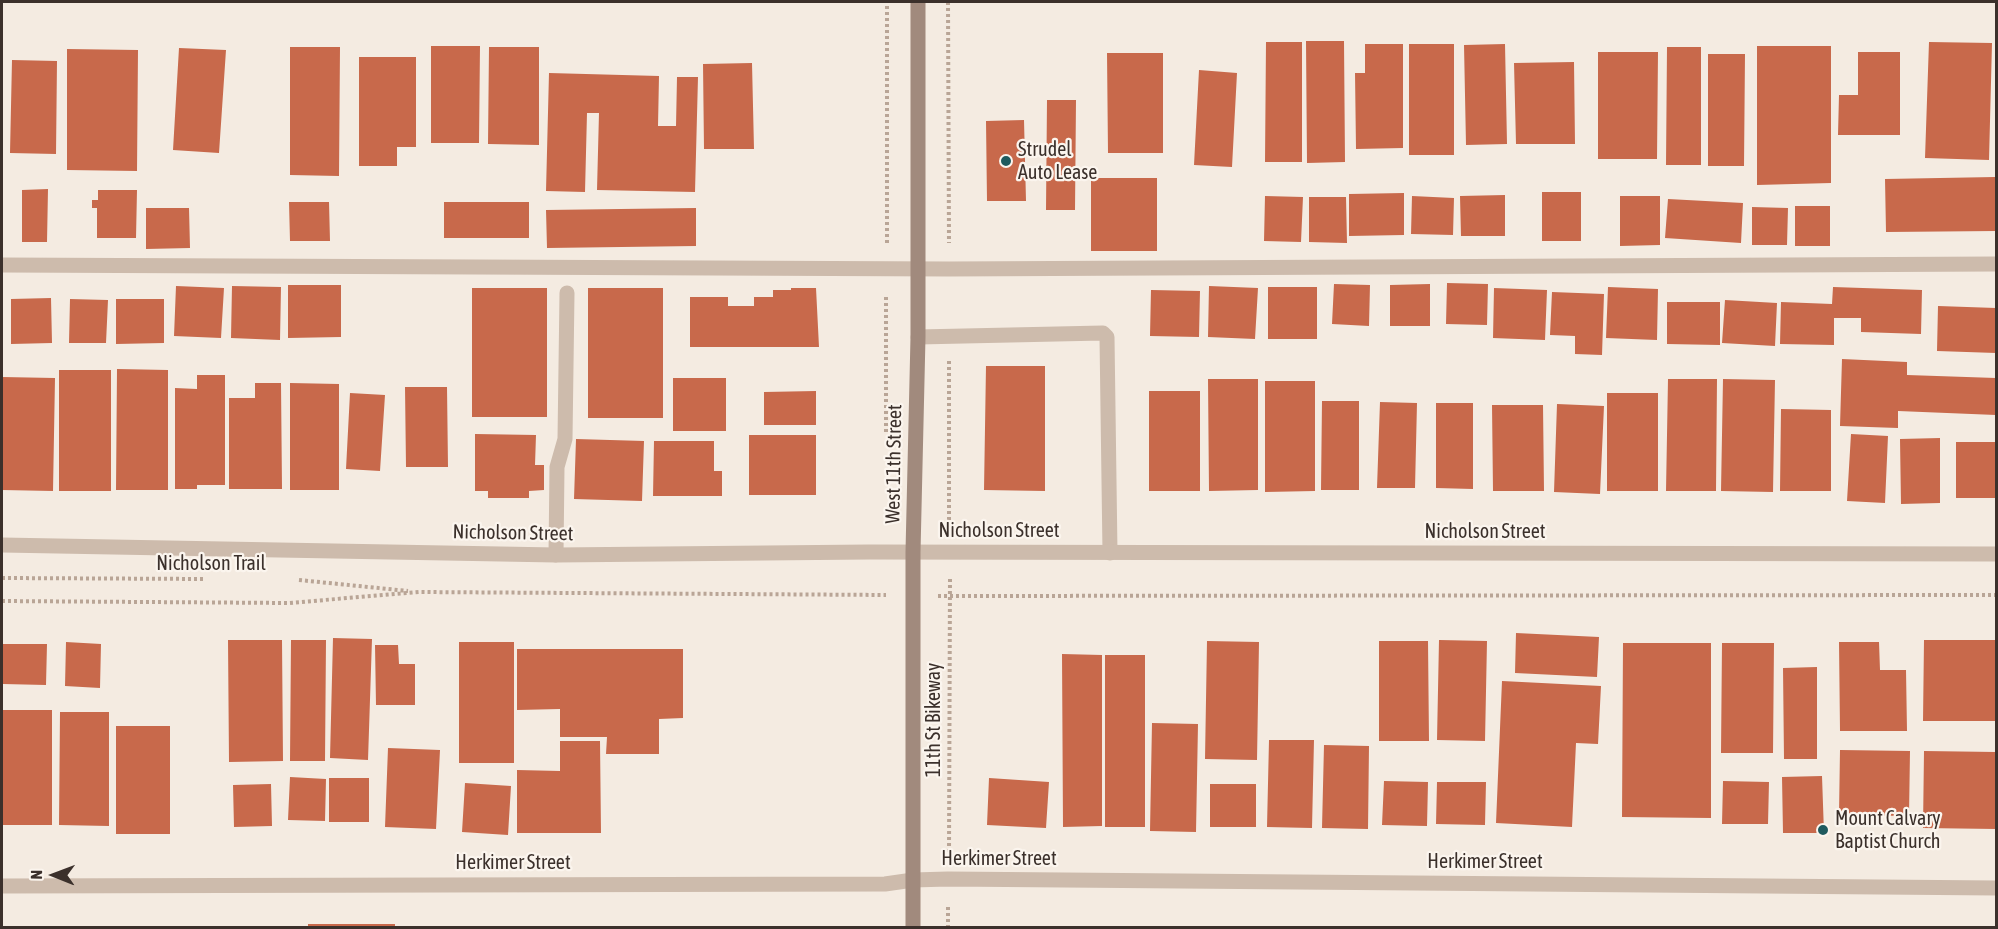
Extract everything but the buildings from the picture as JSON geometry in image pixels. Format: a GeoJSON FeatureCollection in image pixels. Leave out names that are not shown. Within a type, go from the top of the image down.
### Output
{"type":"FeatureCollection","features":[{"type":"Feature","properties":{"kind":"main road","name":"West 11th Street"},"geometry":{"type":"LineString","coordinates":[[913,927],[913,552],[918,337],[918,2]]}},
{"type":"Feature","properties":{"kind":"street"},"geometry":{"type":"LineString","coordinates":[[2,265],[918,269],[1996,264]]}},
{"type":"Feature","properties":{"kind":"street"},"geometry":{"type":"LineString","coordinates":[[556,555],[557,467],[565,439],[567,292]]}},
{"type":"Feature","properties":{"kind":"street"},"geometry":{"type":"LineString","coordinates":[[918,337],[1103,333],[1107,337],[1110,553]]}},
{"type":"Feature","properties":{"kind":"street","name":"Nicholson Street"},"geometry":{"type":"LineString","coordinates":[[2,545],[556,555],[913,552],[1996,554]]}},
{"type":"Feature","properties":{"kind":"street","name":"Herkimer Street"},"geometry":{"type":"LineString","coordinates":[[2,886],[885,885],[913,879],[1996,888]]}},
{"type":"Feature","properties":{"kind":"path"},"geometry":{"type":"LineString","coordinates":[[887,2],[887,18]]}},
{"type":"Feature","properties":{"kind":"path"},"geometry":{"type":"LineString","coordinates":[[948,2],[948,32]]}},
{"type":"Feature","properties":{"kind":"path","name":"Nicholson Trail"},"geometry":{"type":"LineString","coordinates":[[2,578],[215,579]]}},
{"type":"Feature","properties":{"kind":"path"},"geometry":{"type":"LineString","coordinates":[[297,580],[419,592],[875,595]]}},
{"type":"Feature","properties":{"kind":"path"},"geometry":{"type":"LineString","coordinates":[[2,601],[290,603],[419,592]]}},
{"type":"Feature","properties":{"kind":"path"},"geometry":{"type":"LineString","coordinates":[[972,596],[1996,595]]}},
{"type":"Feature","properties":{"kind":"path","name":"11th St Bikeway"},"geometry":{"type":"LineString","coordinates":[[949,844],[950,596]]}},
{"type":"Feature","properties":{"kind":"place","name":"Strudel Auto Lease"},"geometry":{"type":"Point","coordinates":[1006,161]}},
{"type":"Feature","properties":{"kind":"place","name":"Mount Calvary Baptist Church"},"geometry":{"type":"Point","coordinates":[1823,830]}}]}
